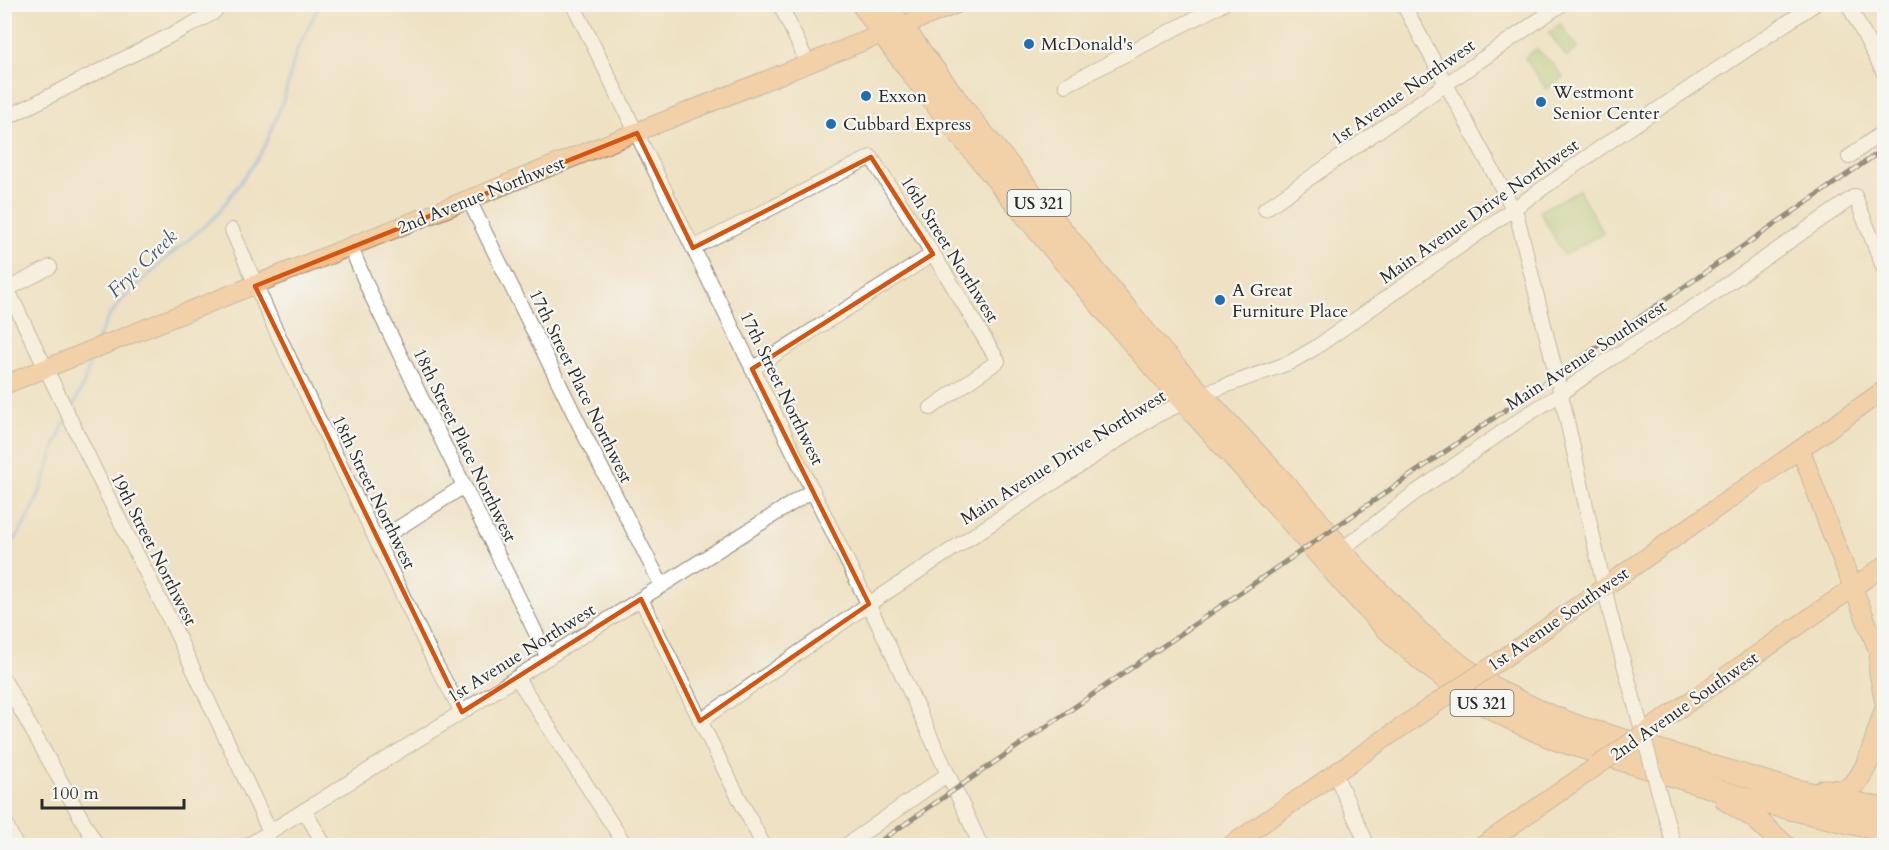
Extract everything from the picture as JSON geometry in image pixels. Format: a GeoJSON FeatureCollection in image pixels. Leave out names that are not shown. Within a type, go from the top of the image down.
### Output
{"type":"FeatureCollection","features":[{"type":"Feature","properties":{"kind":"highway","name":"US 321"},"geometry":{"type":"LineString","coordinates":[[862,4],[891,30],[971,119],[1161,351],[1192,398],[1346,585],[1404,645],[1444,678],[1531,730],[1560,741],[1792,811],[1884,831]]}},
{"type":"Feature","properties":{"kind":"highway","name":"US 321"},"geometry":{"type":"LineString","coordinates":[[885,4],[891,30]]}},
{"type":"Feature","properties":{"kind":"highway","name":"US 321"},"geometry":{"type":"LineString","coordinates":[[1192,398],[1308,509],[1341,550],[1419,632],[1460,665],[1502,693],[1544,714],[1580,727],[1783,787],[1884,808]]}},
{"type":"Feature","properties":{"kind":"highway"},"geometry":{"type":"LineString","coordinates":[[1783,787],[1836,791],[1848,789],[1858,781],[1864,770],[1884,713]]}},
{"type":"Feature","properties":{"kind":"highway"},"geometry":{"type":"LineString","coordinates":[[1700,785],[1755,818],[1785,846]]}},
{"type":"Feature","properties":{"kind":"main road","name":"2nd Avenue Northwest"},"geometry":{"type":"LineString","coordinates":[[4,386],[957,4]]}},
{"type":"Feature","properties":{"kind":"main road","name":"1st Avenue Southwest"},"geometry":{"type":"LineString","coordinates":[[1230,846],[1605,588],[1884,390]]}},
{"type":"Feature","properties":{"kind":"main road"},"geometry":{"type":"LineString","coordinates":[[1802,450],[1829,526],[1882,656],[1878,670],[1884,701]]}},
{"type":"Feature","properties":{"kind":"main road","name":"2nd Avenue Southwest"},"geometry":{"type":"LineString","coordinates":[[1482,846],[1884,566]]}},
{"type":"Feature","properties":{"kind":"street"},"geometry":{"type":"LineString","coordinates":[[4,119],[187,27],[213,13],[221,4]]}},
{"type":"Feature","properties":{"kind":"street","name":"17th Street Northwest"},"geometry":{"type":"LineString","coordinates":[[573,4],[869,604],[981,846]]}},
{"type":"Feature","properties":{"kind":"street"},"geometry":{"type":"LineString","coordinates":[[780,4],[808,64]]}},
{"type":"Feature","properties":{"kind":"street"},"geometry":{"type":"LineString","coordinates":[[1066,85],[1223,4]]}},
{"type":"Feature","properties":{"kind":"street"},"geometry":{"type":"LineString","coordinates":[[1403,4],[1514,208],[1544,322],[1610,614],[1674,846]]}},
{"type":"Feature","properties":{"kind":"street","name":"1st Avenue Northwest"},"geometry":{"type":"LineString","coordinates":[[1265,208],[1562,4]]}},
{"type":"Feature","properties":{"kind":"street","name":"Main Avenue Drive Northwest"},"geometry":{"type":"LineString","coordinates":[[700,721],[869,604],[1155,416],[1192,398],[1275,369],[1302,356],[1600,148],[1815,4]]}},
{"type":"Feature","properties":{"kind":"street"},"geometry":{"type":"LineString","coordinates":[[1848,4],[1884,73]]}},
{"type":"Feature","properties":{"kind":"street"},"geometry":{"type":"LineString","coordinates":[[1849,157],[1884,131]]}},
{"type":"Feature","properties":{"kind":"street","name":"16th Street Northwest"},"geometry":{"type":"LineString","coordinates":[[693,248],[871,157],[998,361],[930,408]]}},
{"type":"Feature","properties":{"kind":"street","name":"Main Avenue Southwest"},"geometry":{"type":"LineString","coordinates":[[1341,550],[1412,495],[1528,414],[1715,293],[1855,196],[1884,269]]}},
{"type":"Feature","properties":{"kind":"street","name":"17th Street Place Northwest"},"geometry":{"type":"LineString","coordinates":[[469,200],[662,586]]}},
{"type":"Feature","properties":{"kind":"street"},"geometry":{"type":"LineString","coordinates":[[232,230],[255,286]]}},
{"type":"Feature","properties":{"kind":"street","name":"18th Street Place Northwest"},"geometry":{"type":"LineString","coordinates":[[351,248],[372,297],[548,658]]}},
{"type":"Feature","properties":{"kind":"street"},"geometry":{"type":"LineString","coordinates":[[752,369],[933,254]]}},
{"type":"Feature","properties":{"kind":"street"},"geometry":{"type":"LineString","coordinates":[[6,285],[50,267]]}},
{"type":"Feature","properties":{"kind":"street","name":"19th Street Northwest"},"geometry":{"type":"LineString","coordinates":[[6,285],[172,624],[270,832]]}},
{"type":"Feature","properties":{"kind":"street","name":"18th Street Northwest"},"geometry":{"type":"LineString","coordinates":[[255,286],[435,663],[462,712]]}},
{"type":"Feature","properties":{"kind":"street"},"geometry":{"type":"LineString","coordinates":[[378,542],[464,486]]}},
{"type":"Feature","properties":{"kind":"street","name":"1st Avenue Northwest"},"geometry":{"type":"LineString","coordinates":[[247,846],[813,490]]}},
{"type":"Feature","properties":{"kind":"street"},"geometry":{"type":"LineString","coordinates":[[641,599],[764,846]]}},
{"type":"Feature","properties":{"kind":"street"},"geometry":{"type":"LineString","coordinates":[[517,678],[626,846]]}},
{"type":"Feature","properties":{"kind":"street"},"geometry":{"type":"LineString","coordinates":[[4,680],[97,846]]}},
{"type":"Feature","properties":{"kind":"street"},"geometry":{"type":"LineString","coordinates":[[845,846],[948,774]]}},
{"type":"Feature","properties":{"kind":"street"},"geometry":{"type":"LineString","coordinates":[[1335,774],[1368,846]]}},
{"type":"Feature","properties":{"kind":"street"},"geometry":{"type":"LineString","coordinates":[[304,810],[326,846]]}},
{"type":"Feature","properties":{"kind":"street"},"geometry":{"type":"LineString","coordinates":[[4,820],[16,846]]}},
{"type":"Feature","properties":{"kind":"highlighted area"},"geometry":{"type":"Polygon","coordinates":[[[637,133],[693,248],[871,157],[933,254],[752,369],[869,604],[700,721],[641,599],[462,712],[255,286],[637,133]]]}},
{"type":"Feature","properties":{"kind":"green space"},"geometry":{"type":"Polygon","coordinates":[[[1560,24],[1578,48],[1566,57],[1549,33],[1560,24]]]}},
{"type":"Feature","properties":{"kind":"green space"},"geometry":{"type":"Polygon","coordinates":[[[1536,49],[1563,77],[1546,89],[1525,58],[1536,49]]]}},
{"type":"Feature","properties":{"kind":"green space"},"geometry":{"type":"Polygon","coordinates":[[[1579,190],[1603,233],[1564,255],[1540,211],[1579,190]]]}},
{"type":"Feature","properties":{"kind":"waterway","name":"Frye Creek"},"geometry":{"type":"LineString","coordinates":[[97,340],[108,318],[122,300],[215,217],[253,165],[264,148],[284,98],[296,52],[320,4]]}},
{"type":"Feature","properties":{"kind":"waterway","name":"Frye Creek"},"geometry":{"type":"LineString","coordinates":[[71,411],[84,383],[91,358]]}},
{"type":"Feature","properties":{"kind":"waterway","name":"Frye Creek"},"geometry":{"type":"LineString","coordinates":[[4,556],[34,507],[65,422]]}},
{"type":"Feature","properties":{"kind":"railway"},"geometry":{"type":"LineString","coordinates":[[873,846],[1884,149]]}},
{"type":"Feature","properties":{"kind":"place","name":"McDonald's"},"geometry":{"type":"Point","coordinates":[1029,44]}},
{"type":"Feature","properties":{"kind":"place","name":"Exxon"},"geometry":{"type":"Point","coordinates":[866,96]}},
{"type":"Feature","properties":{"kind":"place","name":"Westmont Senior Center"},"geometry":{"type":"Point","coordinates":[1541,102]}},
{"type":"Feature","properties":{"kind":"place","name":"Cubbard Express"},"geometry":{"type":"Point","coordinates":[831,124]}},
{"type":"Feature","properties":{"kind":"place","name":"A Great Furniture Place"},"geometry":{"type":"Point","coordinates":[1220,300]}}]}
